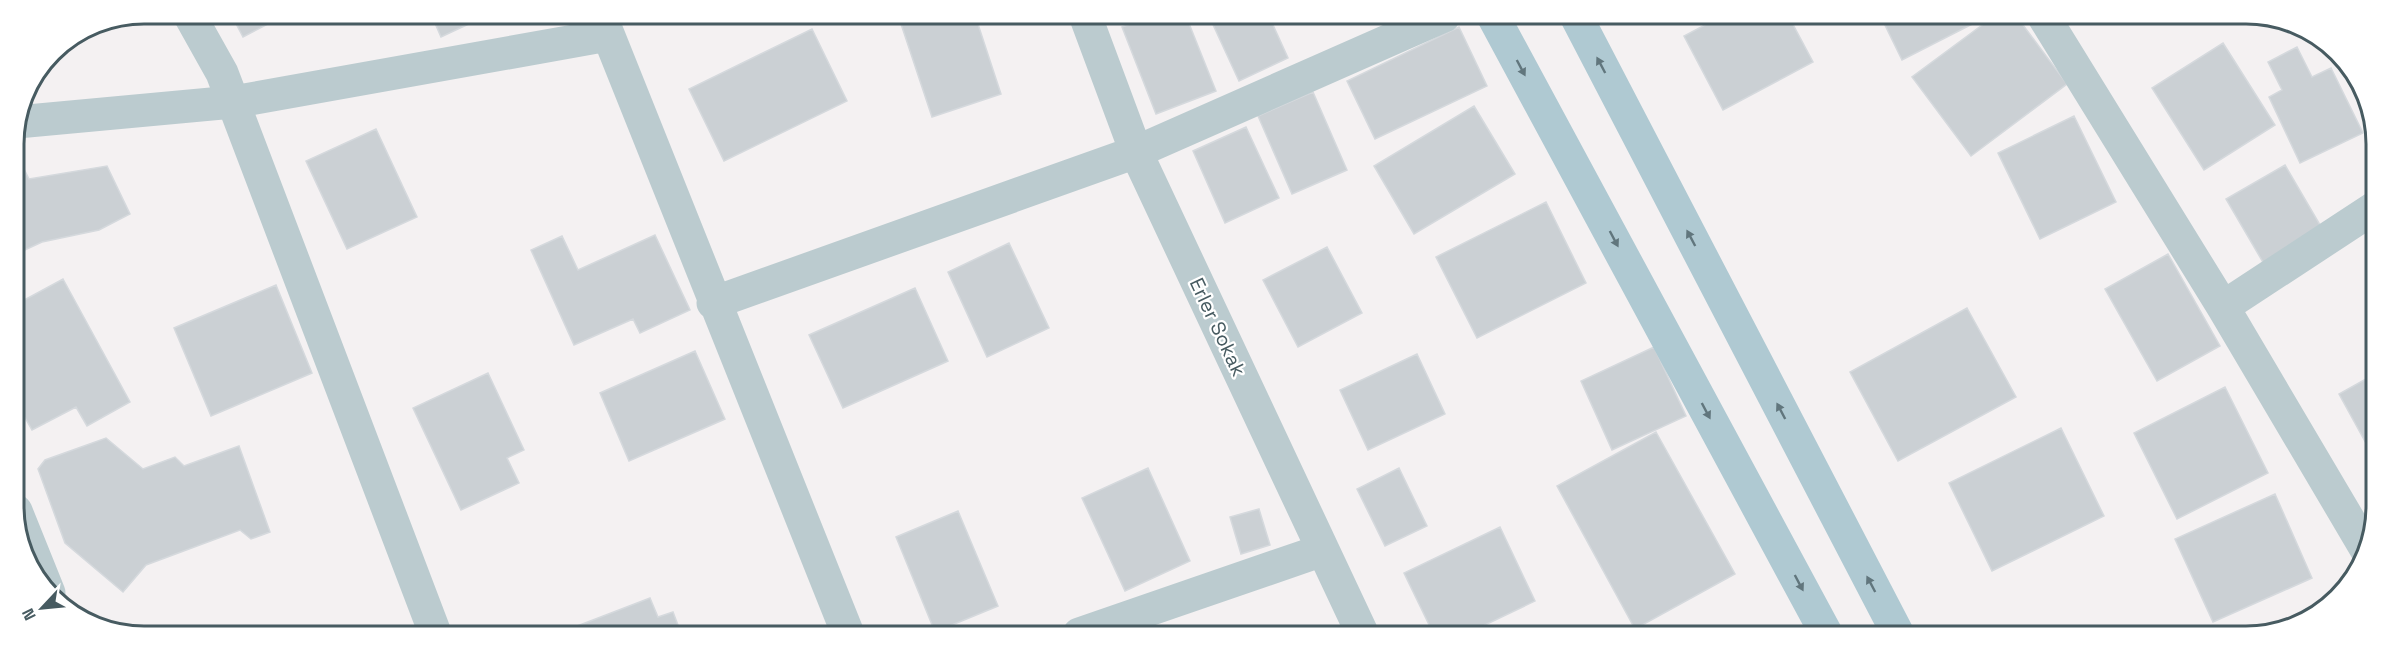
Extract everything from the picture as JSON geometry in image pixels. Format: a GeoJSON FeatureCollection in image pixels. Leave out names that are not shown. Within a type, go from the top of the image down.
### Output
{"type":"FeatureCollection","features":[{"type":"Feature","properties":{"kind":"main road"},"geometry":{"type":"LineString","coordinates":[[1497,24],[1822,626]]}},
{"type":"Feature","properties":{"kind":"main road"},"geometry":{"type":"LineString","coordinates":[[1580,24],[1894,626]]}},
{"type":"Feature","properties":{"kind":"street"},"geometry":{"type":"LineString","coordinates":[[195,24],[222,73],[432,626]]}},
{"type":"Feature","properties":{"kind":"street","name":"Erler Sokak"},"geometry":{"type":"LineString","coordinates":[[1088,24],[1136,152],[1359,626]]}},
{"type":"Feature","properties":{"kind":"street"},"geometry":{"type":"LineString","coordinates":[[713,303],[1136,152],[1426,24]]}},
{"type":"Feature","properties":{"kind":"street"},"geometry":{"type":"LineString","coordinates":[[2048,24],[2223,308],[2361,540]]}},
{"type":"Feature","properties":{"kind":"street"},"geometry":{"type":"LineString","coordinates":[[26,121],[233,102],[604,25],[713,303],[845,626]]}},
{"type":"Feature","properties":{"kind":"street"},"geometry":{"type":"LineString","coordinates":[[2223,308],[2366,213]]}},
{"type":"Feature","properties":{"kind":"street"},"geometry":{"type":"LineString","coordinates":[[1102,626],[1323,550]]}},
{"type":"Feature","properties":{"kind":"building"},"geometry":{"type":"Polygon","coordinates":[[[236,24],[268,24],[243,37],[236,24]]]}},
{"type":"Feature","properties":{"kind":"building"},"geometry":{"type":"Polygon","coordinates":[[[435,24],[469,24],[441,37],[435,24]]]}},
{"type":"Feature","properties":{"kind":"building"},"geometry":{"type":"Polygon","coordinates":[[[901,24],[978,24],[1001,94],[932,117],[901,24]]]}},
{"type":"Feature","properties":{"kind":"building"},"geometry":{"type":"Polygon","coordinates":[[[1130,24],[1189,24],[1216,91],[1156,114],[1122,27],[1130,24]]]}},
{"type":"Feature","properties":{"kind":"building"},"geometry":{"type":"Polygon","coordinates":[[[1213,24],[1273,24],[1288,58],[1239,81],[1213,24]]]}},
{"type":"Feature","properties":{"kind":"building"},"geometry":{"type":"Polygon","coordinates":[[[1707,24],[1793,24],[1813,62],[1723,110],[1684,36],[1707,24]]]}},
{"type":"Feature","properties":{"kind":"building"},"geometry":{"type":"Polygon","coordinates":[[[1884,24],[1972,24],[1902,60],[1884,24]]]}},
{"type":"Feature","properties":{"kind":"building"},"geometry":{"type":"Polygon","coordinates":[[[1984,24],[2022,24],[2067,84],[1971,156],[1912,77],[1984,24]]]}},
{"type":"Feature","properties":{"kind":"building"},"geometry":{"type":"Polygon","coordinates":[[[1459,27],[1487,86],[1375,139],[1347,81],[1459,27]]]}},
{"type":"Feature","properties":{"kind":"building"},"geometry":{"type":"Polygon","coordinates":[[[812,29],[847,101],[724,161],[689,89],[812,29]]]}},
{"type":"Feature","properties":{"kind":"building"},"geometry":{"type":"Polygon","coordinates":[[[2223,43],[2275,125],[2204,170],[2152,88],[2223,43]]]}},
{"type":"Feature","properties":{"kind":"building"},"geometry":{"type":"Polygon","coordinates":[[[2297,47],[2312,77],[2331,68],[2363,133],[2300,163],[2269,97],[2282,90],[2268,62],[2297,47]]]}},
{"type":"Feature","properties":{"kind":"building"},"geometry":{"type":"Polygon","coordinates":[[[1313,92],[1347,170],[1292,194],[1258,116],[1313,92]]]}},
{"type":"Feature","properties":{"kind":"building"},"geometry":{"type":"Polygon","coordinates":[[[1474,106],[1515,174],[1414,234],[1374,166],[1474,106]]]}},
{"type":"Feature","properties":{"kind":"building"},"geometry":{"type":"Polygon","coordinates":[[[2074,116],[2116,202],[2040,239],[1998,153],[2074,116]]]}},
{"type":"Feature","properties":{"kind":"building"},"geometry":{"type":"Polygon","coordinates":[[[1246,127],[1279,198],[1225,223],[1193,151],[1246,127]]]}},
{"type":"Feature","properties":{"kind":"building"},"geometry":{"type":"Polygon","coordinates":[[[376,129],[417,217],[347,249],[306,161],[376,129]]]}},
{"type":"Feature","properties":{"kind":"building"},"geometry":{"type":"Polygon","coordinates":[[[2285,165],[2323,230],[2264,264],[2226,199],[2285,165]]]}},
{"type":"Feature","properties":{"kind":"building"},"geometry":{"type":"Polygon","coordinates":[[[107,166],[130,214],[99,230],[42,242],[24,250],[24,169],[29,179],[107,166]]]}},
{"type":"Feature","properties":{"kind":"building"},"geometry":{"type":"Polygon","coordinates":[[[1546,202],[1586,283],[1477,338],[1436,257],[1546,202]]]}},
{"type":"Feature","properties":{"kind":"building"},"geometry":{"type":"Polygon","coordinates":[[[655,235],[690,310],[640,333],[633,319],[574,345],[531,250],[562,236],[578,270],[655,235]]]}},
{"type":"Feature","properties":{"kind":"building"},"geometry":{"type":"Polygon","coordinates":[[[1009,243],[1049,328],[987,357],[948,272],[1009,243]]]}},
{"type":"Feature","properties":{"kind":"building"},"geometry":{"type":"Polygon","coordinates":[[[1327,247],[1362,313],[1298,347],[1263,280],[1327,247]]]}},
{"type":"Feature","properties":{"kind":"building"},"geometry":{"type":"Polygon","coordinates":[[[2168,254],[2220,346],[2157,381],[2105,289],[2168,254]]]}},
{"type":"Feature","properties":{"kind":"building"},"geometry":{"type":"Polygon","coordinates":[[[63,279],[130,402],[87,426],[76,407],[32,430],[24,416],[24,300],[63,279]]]}},
{"type":"Feature","properties":{"kind":"building"},"geometry":{"type":"Polygon","coordinates":[[[276,285],[312,373],[211,416],[174,328],[276,285]]]}},
{"type":"Feature","properties":{"kind":"building"},"geometry":{"type":"Polygon","coordinates":[[[915,288],[948,361],[843,408],[809,335],[915,288]]]}},
{"type":"Feature","properties":{"kind":"building"},"geometry":{"type":"Polygon","coordinates":[[[1967,308],[2016,397],[1898,461],[1850,372],[1967,308]]]}},
{"type":"Feature","properties":{"kind":"building"},"geometry":{"type":"Polygon","coordinates":[[[1654,347],[1686,416],[1612,450],[1581,381],[1654,347]]]}},
{"type":"Feature","properties":{"kind":"building"},"geometry":{"type":"Polygon","coordinates":[[[695,351],[725,419],[629,461],[600,393],[695,351]]]}},
{"type":"Feature","properties":{"kind":"building"},"geometry":{"type":"Polygon","coordinates":[[[1417,354],[1445,414],[1368,450],[1340,390],[1417,354]]]}},
{"type":"Feature","properties":{"kind":"building"},"geometry":{"type":"Polygon","coordinates":[[[488,373],[524,450],[507,458],[519,483],[461,510],[413,408],[488,373]]]}},
{"type":"Feature","properties":{"kind":"building"},"geometry":{"type":"Polygon","coordinates":[[[2366,379],[2366,443],[2339,394],[2366,379]]]}},
{"type":"Feature","properties":{"kind":"building"},"geometry":{"type":"Polygon","coordinates":[[[2225,387],[2268,473],[2177,519],[2134,433],[2225,387]]]}},
{"type":"Feature","properties":{"kind":"building"},"geometry":{"type":"Polygon","coordinates":[[[2061,428],[2104,516],[1992,571],[1949,483],[2061,428]]]}},
{"type":"Feature","properties":{"kind":"building"},"geometry":{"type":"Polygon","coordinates":[[[1656,432],[1735,574],[1640,626],[1633,626],[1557,486],[1656,432]]]}},
{"type":"Feature","properties":{"kind":"building"},"geometry":{"type":"Polygon","coordinates":[[[106,438],[143,469],[175,457],[184,466],[239,446],[270,532],[251,539],[240,530],[146,565],[123,592],[65,543],[38,469],[45,460],[106,438]]]}},
{"type":"Feature","properties":{"kind":"building"},"geometry":{"type":"Polygon","coordinates":[[[1148,468],[1190,561],[1125,591],[1082,498],[1148,468]]]}},
{"type":"Feature","properties":{"kind":"building"},"geometry":{"type":"Polygon","coordinates":[[[1399,468],[1427,526],[1385,546],[1357,489],[1399,468]]]}},
{"type":"Feature","properties":{"kind":"building"},"geometry":{"type":"Polygon","coordinates":[[[2275,494],[2312,578],[2213,622],[2175,539],[2275,494]]]}},
{"type":"Feature","properties":{"kind":"building"},"geometry":{"type":"Polygon","coordinates":[[[1259,509],[1270,545],[1241,554],[1230,517],[1259,509]]]}},
{"type":"Feature","properties":{"kind":"building"},"geometry":{"type":"Polygon","coordinates":[[[958,511],[998,606],[950,626],[933,626],[896,537],[958,511]]]}},
{"type":"Feature","properties":{"kind":"building"},"geometry":{"type":"Polygon","coordinates":[[[1500,527],[1535,601],[1483,626],[1430,626],[1404,573],[1500,527]]]}},
{"type":"Feature","properties":{"kind":"building"},"geometry":{"type":"Polygon","coordinates":[[[650,598],[658,617],[673,612],[678,626],[577,626],[650,598]]]}}]}
